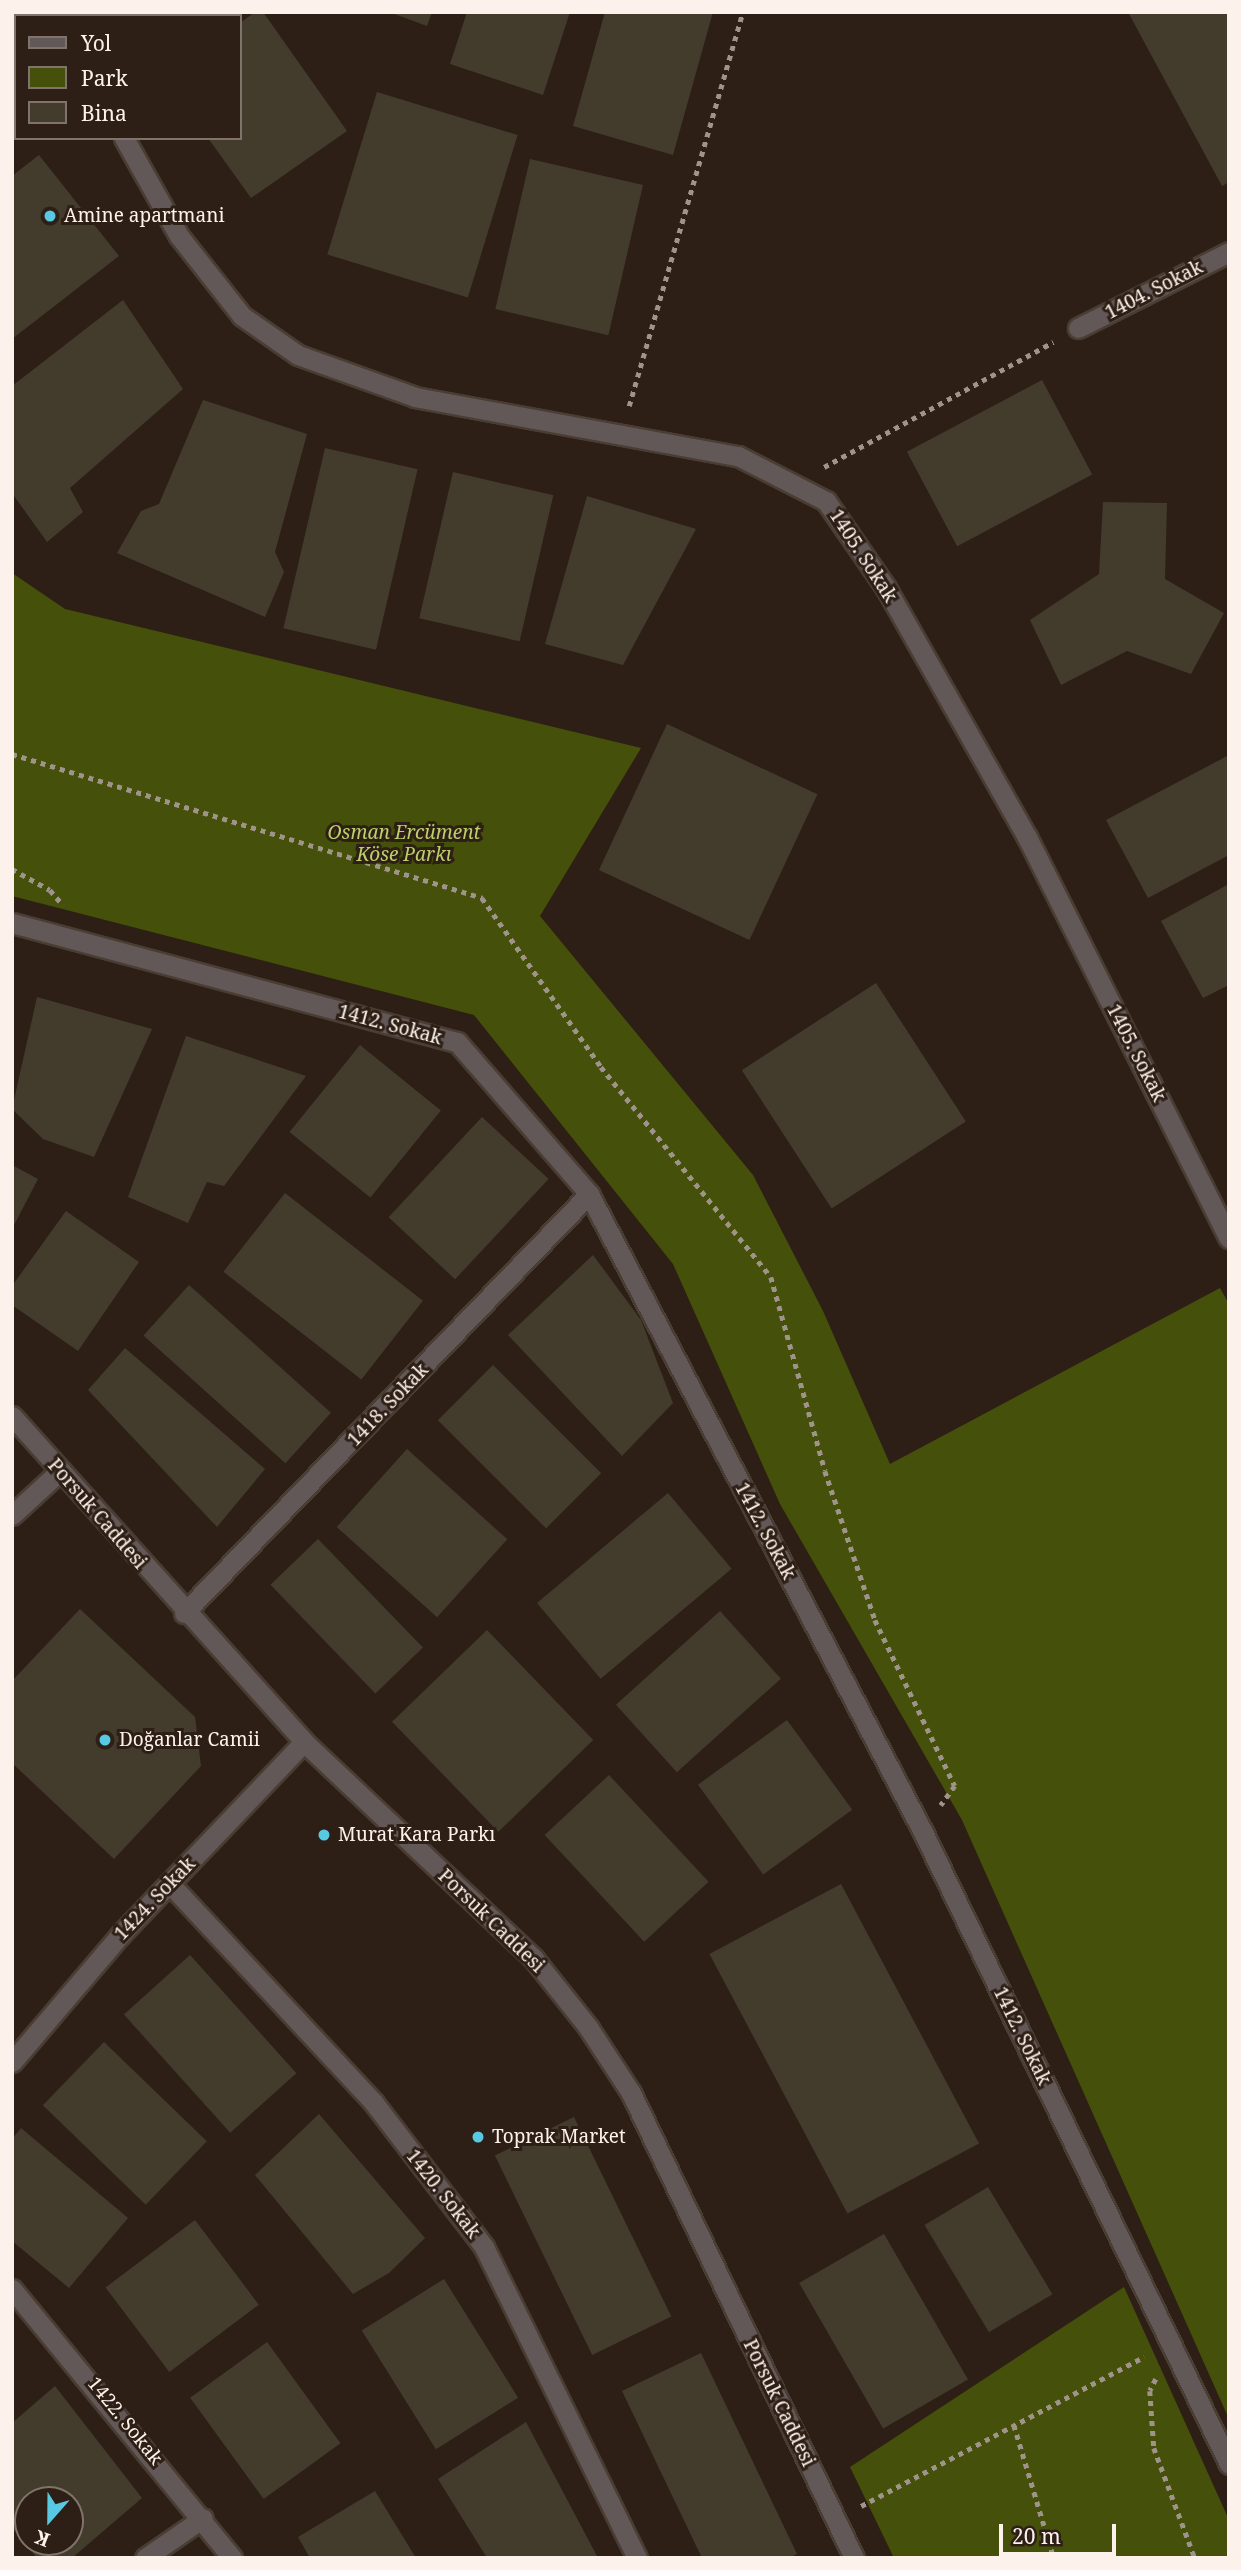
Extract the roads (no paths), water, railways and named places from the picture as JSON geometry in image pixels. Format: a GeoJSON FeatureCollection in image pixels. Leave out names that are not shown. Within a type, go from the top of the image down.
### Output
{"type":"FeatureCollection","features":[{"type":"Feature","properties":{"kind":"street","name":"1405. Sokak"},"geometry":{"type":"LineString","coordinates":[[125,140],[179,236],[242,316],[298,355],[415,397],[738,456],[827,501],[892,600],[1027,836],[1229,1238]]}},
{"type":"Feature","properties":{"kind":"street","name":"1404. Sokak"},"geometry":{"type":"LineString","coordinates":[[1078,328],[1229,252]]}},
{"type":"Feature","properties":{"kind":"street","name":"1412. Sokak"},"geometry":{"type":"LineString","coordinates":[[12,923],[457,1042],[589,1194],[923,1832],[1229,2464]]}},
{"type":"Feature","properties":{"kind":"street","name":"1418. Sokak"},"geometry":{"type":"LineString","coordinates":[[184,1613],[589,1194]]}},
{"type":"Feature","properties":{"kind":"street","name":"Porsuk Caddesi"},"geometry":{"type":"LineString","coordinates":[[12,1416],[184,1613],[304,1742],[534,1959],[589,2027],[631,2093],[854,2558]]}},
{"type":"Feature","properties":{"kind":"street"},"geometry":{"type":"LineString","coordinates":[[12,1515],[60,1471]]}},
{"type":"Feature","properties":{"kind":"street","name":"1424. Sokak"},"geometry":{"type":"LineString","coordinates":[[12,2062],[170,1884],[304,1742]]}},
{"type":"Feature","properties":{"kind":"street","name":"1420. Sokak"},"geometry":{"type":"LineString","coordinates":[[170,1884],[374,2103],[484,2247],[637,2558]]}},
{"type":"Feature","properties":{"kind":"street","name":"1422. Sokak"},"geometry":{"type":"LineString","coordinates":[[12,2289],[203,2518],[232,2558]]}},
{"type":"Feature","properties":{"kind":"street"},"geometry":{"type":"LineString","coordinates":[[145,2558],[203,2518]]}},
{"type":"Feature","properties":{"kind":"place","name":"Amine apartmani"},"geometry":{"type":"Point","coordinates":[50,216]}},
{"type":"Feature","properties":{"kind":"place","name":"Doğanlar Camii"},"geometry":{"type":"Point","coordinates":[105,1740]}},
{"type":"Feature","properties":{"kind":"place","name":"Murat Kara Parkı"},"geometry":{"type":"Point","coordinates":[324,1835]}},
{"type":"Feature","properties":{"kind":"place","name":"Toprak Market"},"geometry":{"type":"Point","coordinates":[478,2137]}},
{"type":"Feature","properties":{"kind":"park label","name":"Osman Ercüment Köse Parkı"},"geometry":{"type":"Point","coordinates":[404,844]}}]}
